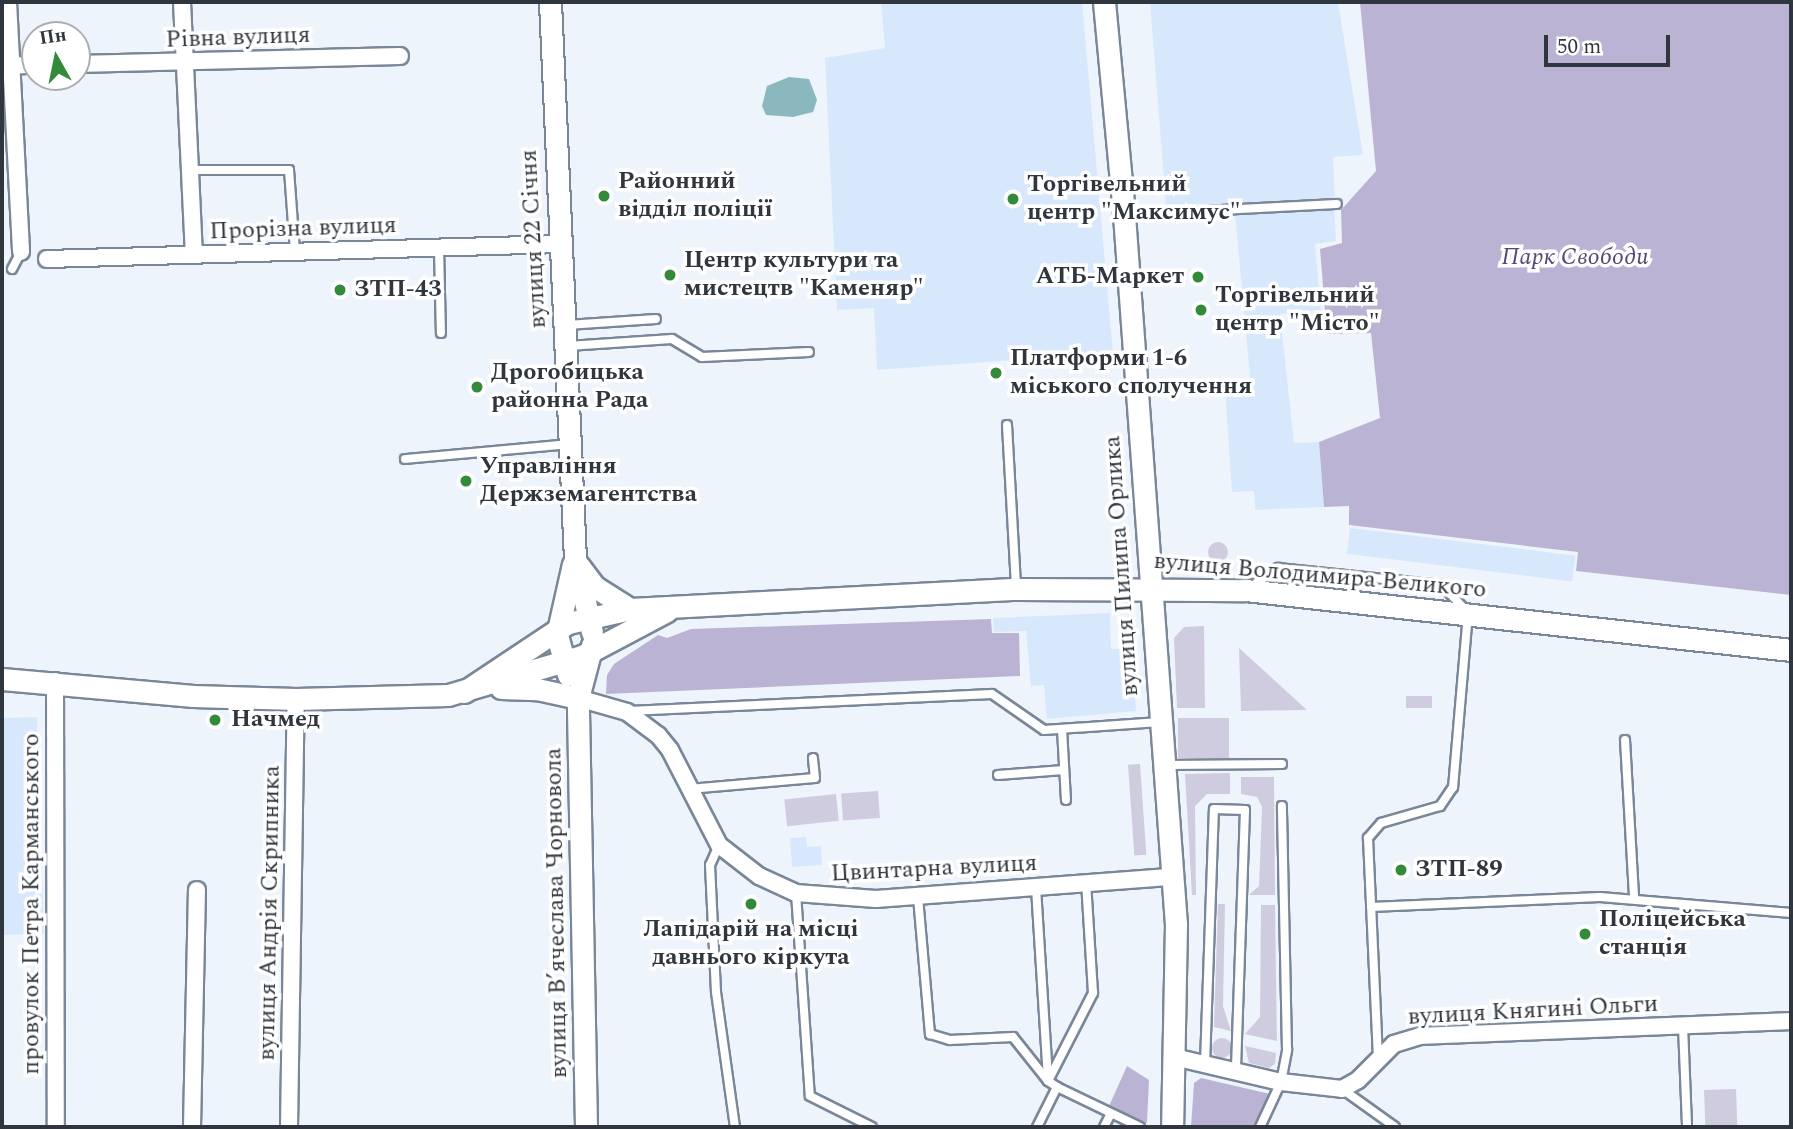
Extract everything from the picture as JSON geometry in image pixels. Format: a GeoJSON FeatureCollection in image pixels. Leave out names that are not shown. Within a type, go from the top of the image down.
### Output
{"type":"FeatureCollection","features":[{"type":"Feature","properties":{"kind":"main road","name":"вулиця 22 Січня"},"geometry":{"type":"LineString","coordinates":[[550,2],[575,558]]}},
{"type":"Feature","properties":{"kind":"main road","name":"вулиця Пилипа Орлика"},"geometry":{"type":"LineString","coordinates":[[1104,2],[1124,215],[1172,877],[1172,1127]]}},
{"type":"Feature","properties":{"kind":"main road"},"geometry":{"type":"LineString","coordinates":[[575,558],[595,587],[630,609]]}},
{"type":"Feature","properties":{"kind":"main road"},"geometry":{"type":"LineString","coordinates":[[2,679],[55,681],[154,694],[296,699],[537,689],[578,698],[572,638],[575,558]]}},
{"type":"Feature","properties":{"kind":"main road"},"geometry":{"type":"LineString","coordinates":[[572,638],[575,558]]}},
{"type":"Feature","properties":{"kind":"main road","name":"вулиця Володимира Великого"},"geometry":{"type":"LineString","coordinates":[[572,638],[630,609],[1016,589],[1149,587],[1245,590],[1791,650]]}},
{"type":"Feature","properties":{"kind":"main road"},"geometry":{"type":"LineString","coordinates":[[473,690],[572,638],[675,607]]}},
{"type":"Feature","properties":{"kind":"main road"},"geometry":{"type":"LineString","coordinates":[[473,690],[572,638]]}},
{"type":"Feature","properties":{"kind":"main road","name":"вулиця Вʼячеслава Чорновола"},"geometry":{"type":"LineString","coordinates":[[578,698],[586,1127]]}},
{"type":"Feature","properties":{"kind":"street"},"geometry":{"type":"LineString","coordinates":[[8,2],[6,65],[21,252]]}},
{"type":"Feature","properties":{"kind":"street"},"geometry":{"type":"LineString","coordinates":[[182,2],[194,255]]}},
{"type":"Feature","properties":{"kind":"street","name":"Рівна вулиця"},"geometry":{"type":"LineString","coordinates":[[91,64],[400,56]]}},
{"type":"Feature","properties":{"kind":"street","name":"Прорізна вулиця"},"geometry":{"type":"LineString","coordinates":[[47,259],[561,244]]}},
{"type":"Feature","properties":{"kind":"street","name":"провулок Петра Карманського"},"geometry":{"type":"LineString","coordinates":[[55,681],[56,1127]]}},
{"type":"Feature","properties":{"kind":"street","name":"Цвинтарна вулиця"},"geometry":{"type":"LineString","coordinates":[[578,698],[626,712],[670,750],[719,845],[758,876],[796,893],[833,899],[918,897],[1172,877]]}},
{"type":"Feature","properties":{"kind":"street","name":"вулиця Андрія Скрипника"},"geometry":{"type":"LineString","coordinates":[[289,1127],[296,699]]}},
{"type":"Feature","properties":{"kind":"street"},"geometry":{"type":"LineString","coordinates":[[192,1127],[197,890]]}},
{"type":"Feature","properties":{"kind":"street","name":"вулиця Княгині Ольги"},"geometry":{"type":"LineString","coordinates":[[1342,1090],[1358,1080],[1394,1044],[1420,1036],[1791,1021]]}},
{"type":"Feature","properties":{"kind":"street"},"geometry":{"type":"LineString","coordinates":[[1174,1057],[1281,1082],[1342,1090]]}},
{"type":"Feature","properties":{"kind":"lane"},"geometry":{"type":"LineString","coordinates":[[190,170],[289,170],[295,252]]}},
{"type":"Feature","properties":{"kind":"lane"},"geometry":{"type":"LineString","coordinates":[[1124,215],[1337,204]]}},
{"type":"Feature","properties":{"kind":"lane"},"geometry":{"type":"LineString","coordinates":[[439,248],[442,333]]}},
{"type":"Feature","properties":{"kind":"lane"},"geometry":{"type":"LineString","coordinates":[[12,269],[21,252]]}},
{"type":"Feature","properties":{"kind":"lane"},"geometry":{"type":"LineString","coordinates":[[565,336],[656,319]]}},
{"type":"Feature","properties":{"kind":"lane"},"geometry":{"type":"LineString","coordinates":[[565,336],[672,339],[702,357],[808,352]]}},
{"type":"Feature","properties":{"kind":"lane"},"geometry":{"type":"LineString","coordinates":[[1007,425],[1016,589]]}},
{"type":"Feature","properties":{"kind":"lane"},"geometry":{"type":"LineString","coordinates":[[405,458],[570,444]]}},
{"type":"Feature","properties":{"kind":"lane"},"geometry":{"type":"LineString","coordinates":[[1377,1059],[1368,838],[1381,822],[1430,812],[1448,798],[1453,787],[1468,613]]}},
{"type":"Feature","properties":{"kind":"lane"},"geometry":{"type":"LineString","coordinates":[[626,712],[992,694],[1044,730],[1160,722]]}},
{"type":"Feature","properties":{"kind":"lane"},"geometry":{"type":"LineString","coordinates":[[1062,729],[1066,800]]}},
{"type":"Feature","properties":{"kind":"lane"},"geometry":{"type":"LineString","coordinates":[[1625,740],[1634,898]]}},
{"type":"Feature","properties":{"kind":"lane"},"geometry":{"type":"LineString","coordinates":[[689,789],[815,778],[813,758]]}},
{"type":"Feature","properties":{"kind":"lane"},"geometry":{"type":"LineString","coordinates":[[1163,765],[1282,764]]}},
{"type":"Feature","properties":{"kind":"lane"},"geometry":{"type":"LineString","coordinates":[[998,775],[1064,770]]}},
{"type":"Feature","properties":{"kind":"lane"},"geometry":{"type":"LineString","coordinates":[[1260,1127],[1281,1082],[1287,1050],[1282,806]]}},
{"type":"Feature","properties":{"kind":"lane"},"geometry":{"type":"LineString","coordinates":[[1205,1064],[1214,808],[1245,810],[1236,1071]]}},
{"type":"Feature","properties":{"kind":"lane"},"geometry":{"type":"LineString","coordinates":[[719,845],[710,865],[716,992],[735,1127]]}},
{"type":"Feature","properties":{"kind":"lane"},"geometry":{"type":"LineString","coordinates":[[1048,1081],[1093,993],[1086,883]]}},
{"type":"Feature","properties":{"kind":"lane"},"geometry":{"type":"LineString","coordinates":[[1036,888],[1048,1081]]}},
{"type":"Feature","properties":{"kind":"lane"},"geometry":{"type":"LineString","coordinates":[[796,893],[810,1096],[872,1127]]}},
{"type":"Feature","properties":{"kind":"lane"},"geometry":{"type":"LineString","coordinates":[[918,897],[930,1034],[950,1040],[1013,1037],[1048,1081],[1110,1115],[1140,1127]]}},
{"type":"Feature","properties":{"kind":"lane"},"geometry":{"type":"LineString","coordinates":[[1371,907],[1634,898],[1791,913]]}},
{"type":"Feature","properties":{"kind":"lane"},"geometry":{"type":"LineString","coordinates":[[1683,1026],[1687,1127]]}},
{"type":"Feature","properties":{"kind":"lane"},"geometry":{"type":"LineString","coordinates":[[1037,1127],[1057,1087]]}},
{"type":"Feature","properties":{"kind":"lane"},"geometry":{"type":"LineString","coordinates":[[1342,1090],[1396,1127]]}},
{"type":"Feature","properties":{"kind":"lane"},"geometry":{"type":"LineString","coordinates":[[1104,1127],[1110,1115]]}},
{"type":"Feature","properties":{"kind":"shaded area"},"geometry":{"type":"Polygon","coordinates":[[[881,2],[1082,2],[1113,353],[877,370],[874,308],[837,310],[825,58],[885,48],[881,2]]]}},
{"type":"Feature","properties":{"kind":"shaded area"},"geometry":{"type":"Polygon","coordinates":[[[1150,2],[1338,2],[1363,155],[1333,157],[1335,201],[1166,205],[1150,2]]]}},
{"type":"Feature","properties":{"kind":"shaded area"},"geometry":{"type":"Polygon","coordinates":[[[789,77],[809,79],[817,100],[813,112],[793,117],[766,115],[762,106],[767,86],[789,77]]]}},
{"type":"Feature","properties":{"kind":"shaded area"},"geometry":{"type":"Polygon","coordinates":[[[1334,207],[1336,241],[1315,244],[1321,310],[1280,314],[1294,443],[1319,442],[1324,507],[1255,510],[1254,491],[1232,492],[1225,389],[1251,387],[1235,213],[1334,207]]]}},
{"type":"Feature","properties":{"kind":"shaded area"},"geometry":{"type":"Polygon","coordinates":[[[1350,528],[1575,556],[1572,581],[1347,554],[1350,528]]]}},
{"type":"Feature","properties":{"kind":"shaded area"},"geometry":{"type":"Polygon","coordinates":[[[1218,542],[1225,545],[1228,552],[1225,559],[1218,562],[1211,559],[1208,552],[1211,545],[1218,542]]]}},
{"type":"Feature","properties":{"kind":"shaded area"},"geometry":{"type":"Polygon","coordinates":[[[1110,613],[1111,649],[1132,648],[1136,711],[1047,719],[1044,685],[1031,686],[1026,631],[994,632],[993,618],[1110,613]]]}},
{"type":"Feature","properties":{"kind":"shaded area"},"geometry":{"type":"Polygon","coordinates":[[[1204,626],[1205,708],[1177,708],[1174,638],[1184,627],[1204,626]]]}},
{"type":"Feature","properties":{"kind":"shaded area"},"geometry":{"type":"Polygon","coordinates":[[[1239,648],[1307,710],[1241,711],[1239,648]]]}},
{"type":"Feature","properties":{"kind":"shaded area"},"geometry":{"type":"Polygon","coordinates":[[[1406,696],[1432,696],[1432,708],[1406,708],[1406,696]]]}},
{"type":"Feature","properties":{"kind":"shaded area"},"geometry":{"type":"Polygon","coordinates":[[[37,717],[44,934],[3,935],[2,949],[2,718],[37,717]]]}},
{"type":"Feature","properties":{"kind":"shaded area"},"geometry":{"type":"Polygon","coordinates":[[[1178,718],[1229,718],[1229,758],[1178,758],[1178,718]]]}},
{"type":"Feature","properties":{"kind":"shaded area"},"geometry":{"type":"Polygon","coordinates":[[[1140,764],[1146,855],[1134,856],[1128,765],[1140,764]]]}},
{"type":"Feature","properties":{"kind":"shaded area"},"geometry":{"type":"Polygon","coordinates":[[[1230,773],[1230,794],[1207,794],[1195,806],[1196,895],[1192,895],[1185,774],[1230,773]]]}},
{"type":"Feature","properties":{"kind":"shaded area"},"geometry":{"type":"Polygon","coordinates":[[[1241,777],[1274,777],[1275,895],[1249,895],[1259,886],[1262,807],[1257,797],[1241,794],[1241,777]]]}},
{"type":"Feature","properties":{"kind":"shaded area"},"geometry":{"type":"Polygon","coordinates":[[[878,791],[880,818],[843,821],[841,794],[878,791]]]}},
{"type":"Feature","properties":{"kind":"shaded area"},"geometry":{"type":"Polygon","coordinates":[[[836,794],[839,821],[787,826],[784,799],[836,794]]]}},
{"type":"Feature","properties":{"kind":"shaded area"},"geometry":{"type":"Polygon","coordinates":[[[806,837],[807,847],[821,846],[822,865],[792,867],[790,838],[806,837]]]}},
{"type":"Feature","properties":{"kind":"shaded area"},"geometry":{"type":"Polygon","coordinates":[[[1218,904],[1225,904],[1223,1006],[1231,1031],[1214,1027],[1218,904]]]}},
{"type":"Feature","properties":{"kind":"shaded area"},"geometry":{"type":"Polygon","coordinates":[[[1261,905],[1275,905],[1277,1041],[1245,1034],[1260,1017],[1261,905]]]}},
{"type":"Feature","properties":{"kind":"shaded area"},"geometry":{"type":"Polygon","coordinates":[[[1222,1038],[1229,1041],[1232,1048],[1229,1055],[1222,1058],[1215,1055],[1212,1048],[1215,1041],[1222,1038]]]}},
{"type":"Feature","properties":{"kind":"shaded area"},"geometry":{"type":"Polygon","coordinates":[[[1245,1046],[1276,1053],[1275,1064],[1269,1068],[1249,1063],[1245,1046]]]}},
{"type":"Feature","properties":{"kind":"shaded area"},"geometry":{"type":"Polygon","coordinates":[[[1736,1089],[1737,1127],[1705,1127],[1704,1090],[1736,1089]]]}},
{"type":"Feature","properties":{"kind":"green space","name":"Парк Свободи"},"geometry":{"type":"Polygon","coordinates":[[[1360,2],[1791,2],[1791,595],[1576,571],[1578,552],[1349,525],[1349,506],[1324,507],[1319,442],[1380,418],[1371,333],[1327,334],[1320,249],[1342,243],[1341,210],[1376,171],[1360,2]]]}},
{"type":"Feature","properties":{"kind":"green space"},"geometry":{"type":"Polygon","coordinates":[[[991,619],[992,633],[1019,633],[1020,676],[606,694],[607,675],[614,664],[658,635],[667,638],[691,629],[991,619]]]}},
{"type":"Feature","properties":{"kind":"green space"},"geometry":{"type":"Polygon","coordinates":[[[1127,1066],[1149,1080],[1147,1123],[1109,1106],[1127,1066]]]}},
{"type":"Feature","properties":{"kind":"green space"},"geometry":{"type":"Polygon","coordinates":[[[1201,1078],[1270,1094],[1255,1127],[1191,1127],[1194,1083],[1201,1078]]]}},
{"type":"Feature","properties":{"kind":"place","name":"Районний відділ поліції"},"geometry":{"type":"Point","coordinates":[604,196]}},
{"type":"Feature","properties":{"kind":"place","name":"Торгівельний центр \"Максимус\""},"geometry":{"type":"Point","coordinates":[1013,199]}},
{"type":"Feature","properties":{"kind":"place","name":"Центр культури та мистецтв \"Каменяр\""},"geometry":{"type":"Point","coordinates":[670,275]}},
{"type":"Feature","properties":{"kind":"place","name":"АТБ-Маркет"},"geometry":{"type":"Point","coordinates":[1198,277]}},
{"type":"Feature","properties":{"kind":"place","name":"ЗТП-43"},"geometry":{"type":"Point","coordinates":[340,290]}},
{"type":"Feature","properties":{"kind":"place","name":"Торгівельний центр \"Місто\""},"geometry":{"type":"Point","coordinates":[1201,310]}},
{"type":"Feature","properties":{"kind":"place","name":"Платформи 1-6 міського сполучення"},"geometry":{"type":"Point","coordinates":[996,373]}},
{"type":"Feature","properties":{"kind":"place","name":"Дрогобицька районна Рада"},"geometry":{"type":"Point","coordinates":[477,387]}},
{"type":"Feature","properties":{"kind":"place","name":"Управління Держземагентства"},"geometry":{"type":"Point","coordinates":[466,481]}},
{"type":"Feature","properties":{"kind":"place","name":"Начмед"},"geometry":{"type":"Point","coordinates":[215,720]}},
{"type":"Feature","properties":{"kind":"place","name":"ЗТП-89"},"geometry":{"type":"Point","coordinates":[1401,870]}},
{"type":"Feature","properties":{"kind":"place","name":"Лапідарій на місці давнього кіркута"},"geometry":{"type":"Point","coordinates":[751,904]}},
{"type":"Feature","properties":{"kind":"place","name":"Поліцейська станція"},"geometry":{"type":"Point","coordinates":[1585,934]}}]}
